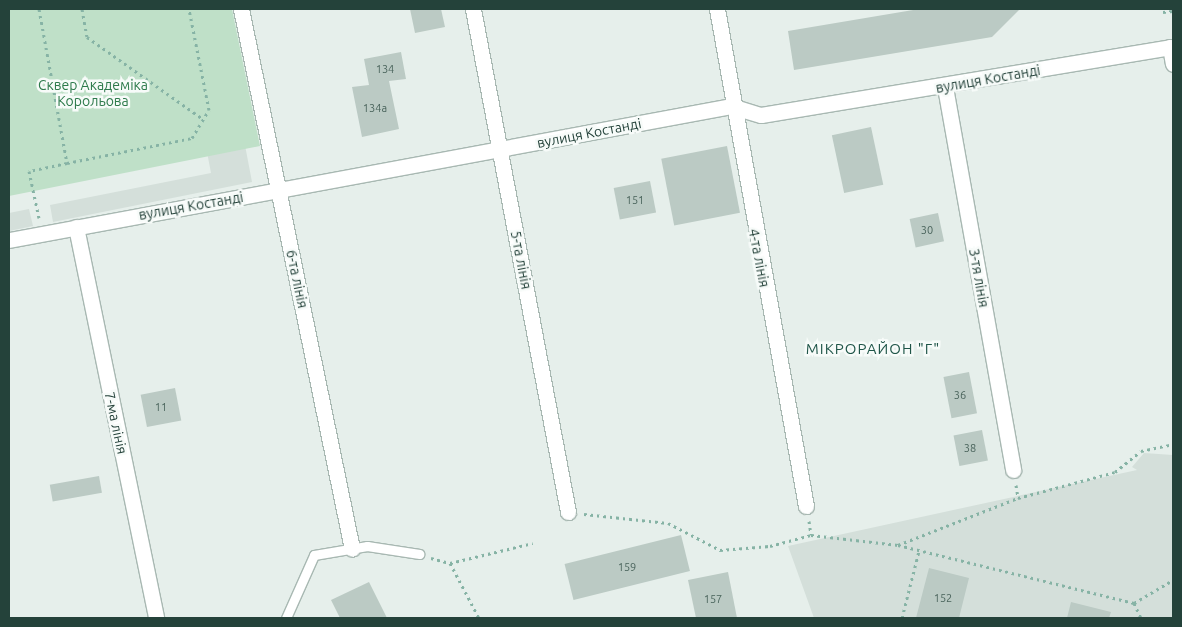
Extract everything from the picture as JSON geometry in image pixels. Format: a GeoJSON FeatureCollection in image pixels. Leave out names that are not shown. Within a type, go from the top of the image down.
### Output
{"type":"FeatureCollection","features":[{"type":"Feature","properties":{"kind":"street","name":"6-та лінія"},"geometry":{"type":"LineString","coordinates":[[241,9],[352,548]]}},
{"type":"Feature","properties":{"kind":"street","name":"5-та лінія"},"geometry":{"type":"LineString","coordinates":[[473,9],[501,149],[568,512]]}},
{"type":"Feature","properties":{"kind":"street","name":"4-та лінія"},"geometry":{"type":"LineString","coordinates":[[717,9],[731,106],[806,506]]}},
{"type":"Feature","properties":{"kind":"street","name":"вулиця Костанді"},"geometry":{"type":"LineString","coordinates":[[9,240],[731,106],[761,115],[945,87],[1170,47],[1173,64]]}},
{"type":"Feature","properties":{"kind":"street","name":"3-тя лінія"},"geometry":{"type":"LineString","coordinates":[[945,87],[1013,470]]}},
{"type":"Feature","properties":{"kind":"street","name":"7-ма лінія"},"geometry":{"type":"LineString","coordinates":[[76,227],[156,618]]}},
{"type":"Feature","properties":{"kind":"lane"},"geometry":{"type":"LineString","coordinates":[[286,618],[314,555],[367,546],[418,554]]}},
{"type":"Feature","properties":{"kind":"path"},"geometry":{"type":"LineString","coordinates":[[39,9],[67,163]]}},
{"type":"Feature","properties":{"kind":"path"},"geometry":{"type":"LineString","coordinates":[[82,9],[87,36],[203,119]]}},
{"type":"Feature","properties":{"kind":"path"},"geometry":{"type":"LineString","coordinates":[[43,234],[29,171],[192,138],[209,110],[189,9]]}},
{"type":"Feature","properties":{"kind":"path"},"geometry":{"type":"LineString","coordinates":[[1163,12],[1173,12]]}},
{"type":"Feature","properties":{"kind":"path"},"geometry":{"type":"LineString","coordinates":[[898,545],[1018,498],[1115,472],[1141,451],[1173,444]]}},
{"type":"Feature","properties":{"kind":"path"},"geometry":{"type":"LineString","coordinates":[[568,512],[668,523],[720,550],[770,546],[811,535],[898,545],[1134,603],[1173,580]]}},
{"type":"Feature","properties":{"kind":"path"},"geometry":{"type":"LineString","coordinates":[[418,554],[450,563],[533,543]]}},
{"type":"Feature","properties":{"kind":"path"},"geometry":{"type":"LineString","coordinates":[[902,618],[919,551]]}},
{"type":"Feature","properties":{"kind":"path"},"geometry":{"type":"LineString","coordinates":[[450,563],[480,618]]}},
{"type":"Feature","properties":{"kind":"path"},"geometry":{"type":"LineString","coordinates":[[1134,603],[1141,618]]}},
{"type":"Feature","properties":{"kind":"shaded area"},"geometry":{"type":"Polygon","coordinates":[[[244,140],[252,182],[53,222],[50,205],[211,173],[206,147],[244,140]]]}},
{"type":"Feature","properties":{"kind":"shaded area"},"geometry":{"type":"Polygon","coordinates":[[[29,209],[33,226],[9,231],[9,213],[29,209]]]}},
{"type":"Feature","properties":{"kind":"shaded area"},"geometry":{"type":"Polygon","coordinates":[[[1144,453],[1173,455],[1173,618],[814,618],[788,546],[1137,470],[1132,467],[1144,453]]]}},
{"type":"Feature","properties":{"kind":"green space","name":"Сквер Академіка Корольова"},"geometry":{"type":"Polygon","coordinates":[[[9,9],[232,9],[260,146],[9,196],[9,9]]]}},
{"type":"Feature","properties":{"kind":"building"},"geometry":{"type":"Polygon","coordinates":[[[410,9],[441,9],[445,27],[415,33],[410,9]]]}},
{"type":"Feature","properties":{"kind":"building"},"geometry":{"type":"Polygon","coordinates":[[[919,9],[1020,9],[992,37],[794,70],[788,31],[919,9]]]}},
{"type":"Feature","properties":{"kind":"building"},"geometry":{"type":"Polygon","coordinates":[[[401,52],[406,79],[389,81],[399,129],[362,137],[352,87],[369,85],[364,59],[401,52]]]}},
{"type":"Feature","properties":{"kind":"building"},"geometry":{"type":"Polygon","coordinates":[[[871,127],[883,185],[844,193],[832,135],[871,127]]]}},
{"type":"Feature","properties":{"kind":"building"},"geometry":{"type":"Polygon","coordinates":[[[727,146],[740,213],[674,226],[661,159],[727,146]]]}},
{"type":"Feature","properties":{"kind":"building"},"geometry":{"type":"Polygon","coordinates":[[[650,181],[656,212],[620,219],[614,188],[650,181]]]}},
{"type":"Feature","properties":{"kind":"building"},"geometry":{"type":"Polygon","coordinates":[[[938,213],[944,241],[916,247],[910,219],[938,213]]]}},
{"type":"Feature","properties":{"kind":"building"},"geometry":{"type":"Polygon","coordinates":[[[969,372],[977,413],[951,418],[943,377],[969,372]]]}},
{"type":"Feature","properties":{"kind":"building"},"geometry":{"type":"Polygon","coordinates":[[[175,388],[181,420],[147,427],[141,395],[175,388]]]}},
{"type":"Feature","properties":{"kind":"building"},"geometry":{"type":"Polygon","coordinates":[[[982,430],[988,460],[959,466],[954,436],[982,430]]]}},
{"type":"Feature","properties":{"kind":"building"},"geometry":{"type":"Polygon","coordinates":[[[99,476],[102,493],[53,501],[50,485],[99,476]]]}},
{"type":"Feature","properties":{"kind":"building"},"geometry":{"type":"Polygon","coordinates":[[[681,535],[690,571],[574,600],[565,564],[681,535]]]}},
{"type":"Feature","properties":{"kind":"building"},"geometry":{"type":"Polygon","coordinates":[[[929,568],[969,578],[959,618],[916,618],[929,568]]]}},
{"type":"Feature","properties":{"kind":"building"},"geometry":{"type":"Polygon","coordinates":[[[728,572],[737,618],[696,618],[688,580],[728,572]]]}},
{"type":"Feature","properties":{"kind":"building"},"geometry":{"type":"Polygon","coordinates":[[[369,582],[387,618],[340,618],[331,600],[369,582]]]}},
{"type":"Feature","properties":{"kind":"building"},"geometry":{"type":"Polygon","coordinates":[[[1071,602],[1111,612],[1109,618],[1067,618],[1071,602]]]}},
{"type":"Feature","properties":{"kind":"district","name":"МІКРОРАЙОН \"Г\""},"geometry":{"type":"Point","coordinates":[873,349]}}]}
